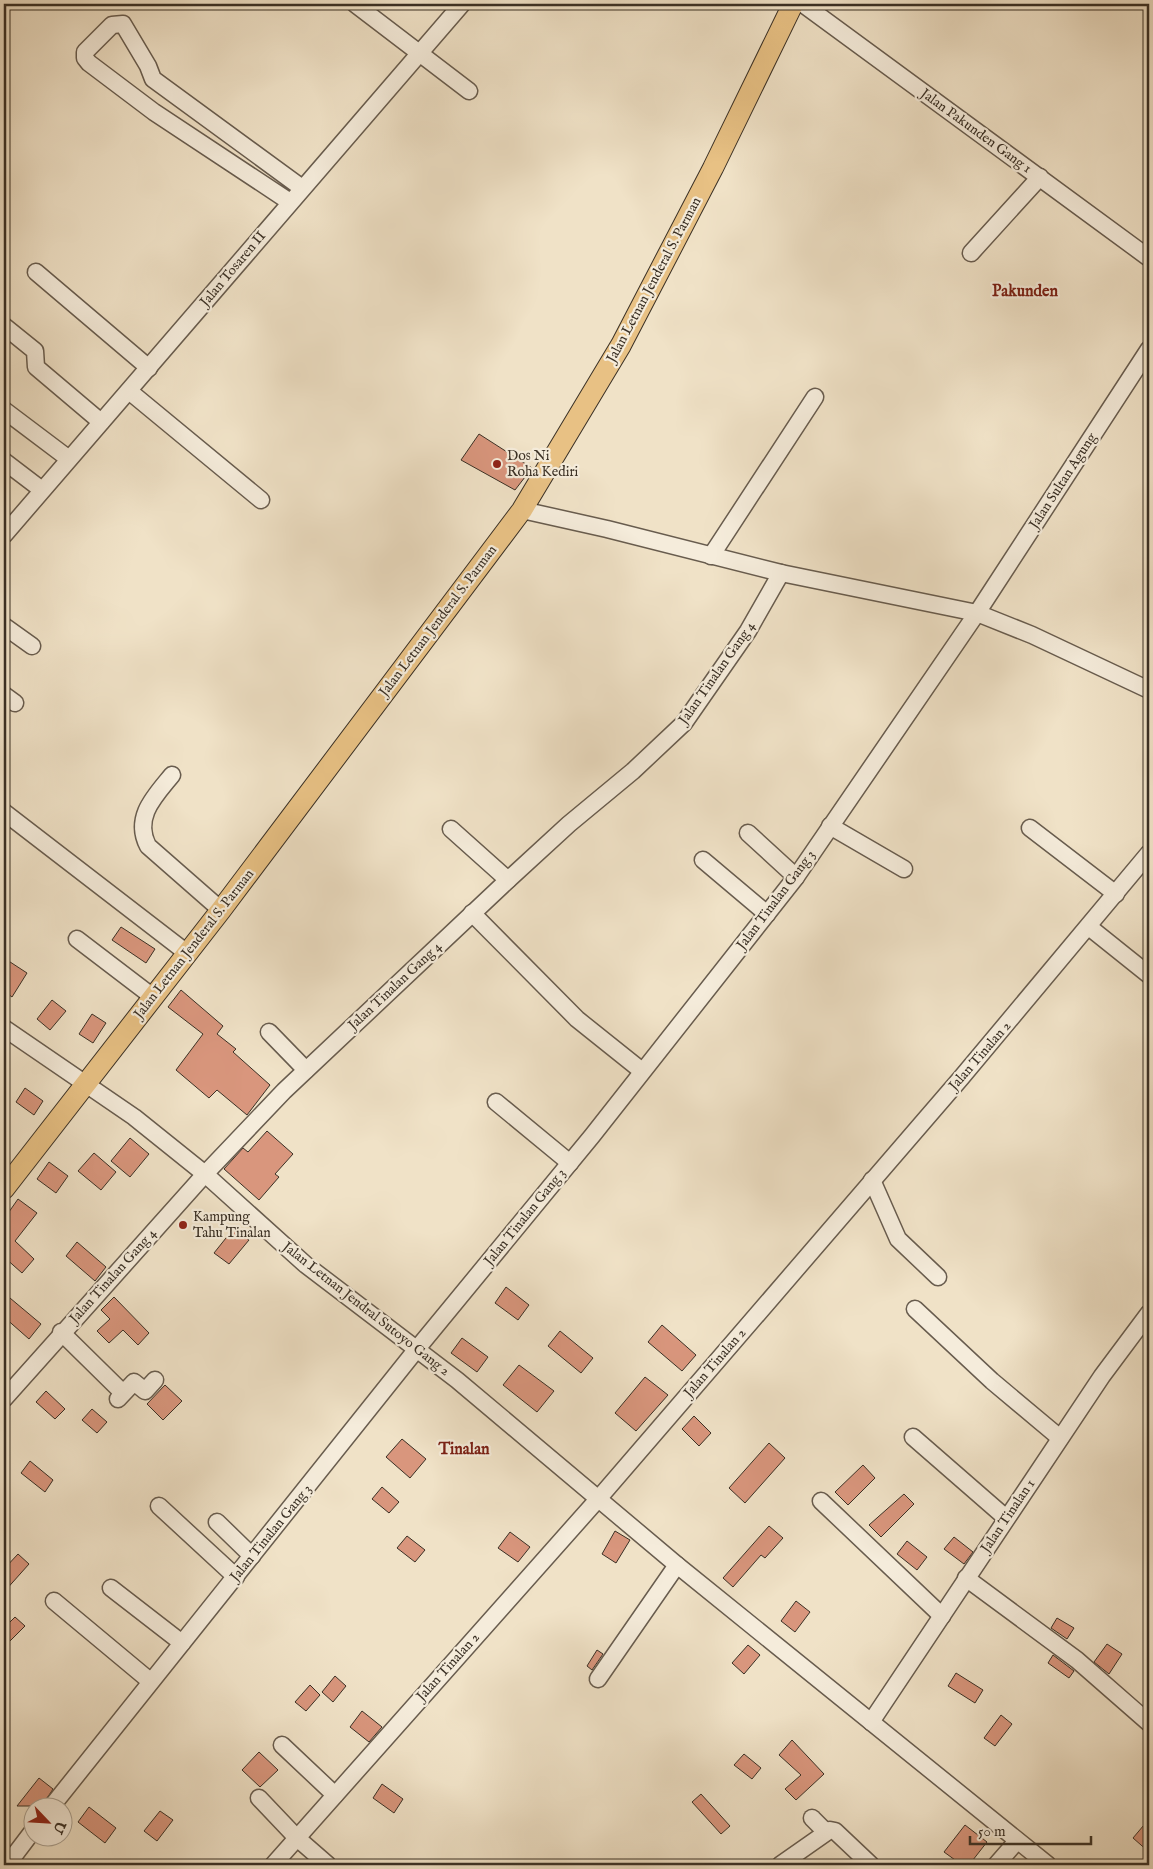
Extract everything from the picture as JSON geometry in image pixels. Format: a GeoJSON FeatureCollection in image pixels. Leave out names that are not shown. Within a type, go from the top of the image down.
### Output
{"type":"FeatureCollection","features":[{"type":"Feature","properties":{"kind":"main road","name":"Jalan Letnan Jenderal S. Parman"},"geometry":{"type":"LineString","coordinates":[[4,1189],[221,910],[522,510],[569,435],[621,344],[713,168],[794,4]]}},
{"type":"Feature","properties":{"kind":"street"},"geometry":{"type":"LineString","coordinates":[[355,4],[469,92]]}},
{"type":"Feature","properties":{"kind":"street","name":"Jalan Tosaren II"},"geometry":{"type":"LineString","coordinates":[[4,535],[418,52],[462,4]]}},
{"type":"Feature","properties":{"kind":"street","name":"Jalan Pakunden Gang 1"},"geometry":{"type":"LineString","coordinates":[[803,4],[1149,258]]}},
{"type":"Feature","properties":{"kind":"street"},"geometry":{"type":"LineString","coordinates":[[290,202],[154,112],[89,63],[85,58],[86,52],[112,25],[123,24],[148,66],[153,79],[302,188]]}},
{"type":"Feature","properties":{"kind":"street"},"geometry":{"type":"LineString","coordinates":[[970,253],[1040,177]]}},
{"type":"Feature","properties":{"kind":"street"},"geometry":{"type":"LineString","coordinates":[[36,272],[149,368]]}},
{"type":"Feature","properties":{"kind":"street"},"geometry":{"type":"LineString","coordinates":[[4,326],[36,351],[36,367],[101,422]]}},
{"type":"Feature","properties":{"kind":"street","name":"Jalan Sultan Agung"},"geometry":{"type":"LineString","coordinates":[[977,613],[1149,349]]}},
{"type":"Feature","properties":{"kind":"street"},"geometry":{"type":"LineString","coordinates":[[129,391],[261,500]]}},
{"type":"Feature","properties":{"kind":"street"},"geometry":{"type":"LineString","coordinates":[[711,556],[815,396]]}},
{"type":"Feature","properties":{"kind":"street"},"geometry":{"type":"LineString","coordinates":[[4,410],[69,459]]}},
{"type":"Feature","properties":{"kind":"street"},"geometry":{"type":"LineString","coordinates":[[4,462],[42,490]]}},
{"type":"Feature","properties":{"kind":"street"},"geometry":{"type":"LineString","coordinates":[[522,510],[607,528],[781,573],[977,613],[1032,635],[1149,690]]}},
{"type":"Feature","properties":{"kind":"street","name":"Jalan Tinalan Gang 4"},"geometry":{"type":"LineString","coordinates":[[4,1398],[205,1174],[306,1070],[472,913],[569,824],[633,771],[684,723],[748,631],[781,573]]}},
{"type":"Feature","properties":{"kind":"street","name":"Jalan Tinalan Gang 3"},"geometry":{"type":"LineString","coordinates":[[60,1796],[416,1350],[570,1162],[796,877],[977,613]]}},
{"type":"Feature","properties":{"kind":"street"},"geometry":{"type":"LineString","coordinates":[[4,626],[32,646]]}},
{"type":"Feature","properties":{"kind":"street"},"geometry":{"type":"LineString","coordinates":[[172,775],[150,803],[143,822],[142,836],[148,846],[221,910]]}},
{"type":"Feature","properties":{"kind":"street"},"geometry":{"type":"LineString","coordinates":[[4,812],[187,953]]}},
{"type":"Feature","properties":{"kind":"street"},"geometry":{"type":"LineString","coordinates":[[830,826],[904,869]]}},
{"type":"Feature","properties":{"kind":"street"},"geometry":{"type":"LineString","coordinates":[[1030,828],[1116,894]]}},
{"type":"Feature","properties":{"kind":"street"},"geometry":{"type":"LineString","coordinates":[[451,829],[508,880]]}},
{"type":"Feature","properties":{"kind":"street"},"geometry":{"type":"LineString","coordinates":[[748,833],[796,877]]}},
{"type":"Feature","properties":{"kind":"street","name":"Jalan Tinalan 2"},"geometry":{"type":"LineString","coordinates":[[273,1865],[599,1498],[1089,928],[1149,853]]}},
{"type":"Feature","properties":{"kind":"street"},"geometry":{"type":"LineString","coordinates":[[703,860],[767,914]]}},
{"type":"Feature","properties":{"kind":"street"},"geometry":{"type":"LineString","coordinates":[[472,913],[577,1019],[642,1071]]}},
{"type":"Feature","properties":{"kind":"street"},"geometry":{"type":"LineString","coordinates":[[1089,928],[1149,974]]}},
{"type":"Feature","properties":{"kind":"street"},"geometry":{"type":"LineString","coordinates":[[76,938],[153,997]]}},
{"type":"Feature","properties":{"kind":"street","name":"Jalan Letnan Jendral Sutoyo Gang 2"},"geometry":{"type":"LineString","coordinates":[[4,1028],[87,1083],[134,1117],[205,1174],[306,1265],[457,1380],[677,1565],[1048,1865]]}},
{"type":"Feature","properties":{"kind":"street"},"geometry":{"type":"LineString","coordinates":[[269,1032],[306,1070]]}},
{"type":"Feature","properties":{"kind":"street"},"geometry":{"type":"LineString","coordinates":[[496,1102],[570,1162]]}},
{"type":"Feature","properties":{"kind":"street"},"geometry":{"type":"LineString","coordinates":[[872,1180],[898,1239],[938,1277]]}},
{"type":"Feature","properties":{"kind":"street"},"geometry":{"type":"LineString","coordinates":[[914,1309],[992,1380],[1060,1438]]}},
{"type":"Feature","properties":{"kind":"street","name":"Jalan Tinalan 1"},"geometry":{"type":"LineString","coordinates":[[870,1722],[1060,1438],[1125,1343],[1149,1313]]}},
{"type":"Feature","properties":{"kind":"street"},"geometry":{"type":"LineString","coordinates":[[62,1332],[121,1396],[134,1382],[145,1391],[155,1380]]}},
{"type":"Feature","properties":{"kind":"street"},"geometry":{"type":"LineString","coordinates":[[913,1437],[1006,1518]]}},
{"type":"Feature","properties":{"kind":"street"},"geometry":{"type":"LineString","coordinates":[[821,1501],[942,1616]]}},
{"type":"Feature","properties":{"kind":"street"},"geometry":{"type":"LineString","coordinates":[[159,1506],[236,1577]]}},
{"type":"Feature","properties":{"kind":"street"},"geometry":{"type":"LineString","coordinates":[[216,1522],[252,1556]]}},
{"type":"Feature","properties":{"kind":"street"},"geometry":{"type":"LineString","coordinates":[[598,1679],[677,1565]]}},
{"type":"Feature","properties":{"kind":"street"},"geometry":{"type":"LineString","coordinates":[[966,1578],[1077,1660],[1149,1723]]}},
{"type":"Feature","properties":{"kind":"street"},"geometry":{"type":"LineString","coordinates":[[110,1588],[182,1643]]}},
{"type":"Feature","properties":{"kind":"street"},"geometry":{"type":"LineString","coordinates":[[54,1601],[150,1681]]}},
{"type":"Feature","properties":{"kind":"street"},"geometry":{"type":"LineString","coordinates":[[282,1745],[334,1795]]}},
{"type":"Feature","properties":{"kind":"street"},"geometry":{"type":"LineString","coordinates":[[259,1798],[297,1838],[328,1865]]}},
{"type":"Feature","properties":{"kind":"street"},"geometry":{"type":"LineString","coordinates":[[812,1818],[826,1832]]}},
{"type":"Feature","properties":{"kind":"street"},"geometry":{"type":"LineString","coordinates":[[780,1865],[826,1832],[835,1831],[871,1865]]}},
{"type":"Feature","properties":{"kind":"street"},"geometry":{"type":"LineString","coordinates":[[996,1865],[1017,1841]]}},
{"type":"Feature","properties":{"kind":"street"},"geometry":{"type":"LineString","coordinates":[[7,1865],[22,1845]]}},
{"type":"Feature","properties":{"kind":"building","name":"Dos Ni Roha Kediri"},"geometry":{"type":"Polygon","coordinates":[[[479,434],[532,468],[515,490],[461,460],[479,434]]]}},
{"type":"Feature","properties":{"kind":"building"},"geometry":{"type":"Polygon","coordinates":[[[121,927],[155,949],[146,963],[112,940],[121,927]]]}},
{"type":"Feature","properties":{"kind":"building"},"geometry":{"type":"Polygon","coordinates":[[[4,958],[27,973],[12,997],[4,991],[4,958]]]}},
{"type":"Feature","properties":{"kind":"building"},"geometry":{"type":"Polygon","coordinates":[[[181,990],[223,1026],[217,1034],[236,1049],[233,1052],[270,1085],[247,1115],[217,1090],[209,1098],[176,1070],[203,1034],[168,1007],[181,990]]]}},
{"type":"Feature","properties":{"kind":"building"},"geometry":{"type":"Polygon","coordinates":[[[52,1000],[66,1011],[50,1030],[37,1019],[52,1000]]]}},
{"type":"Feature","properties":{"kind":"building"},"geometry":{"type":"Polygon","coordinates":[[[92,1014],[106,1023],[93,1043],[79,1034],[92,1014]]]}},
{"type":"Feature","properties":{"kind":"building"},"geometry":{"type":"Polygon","coordinates":[[[25,1088],[43,1101],[34,1115],[16,1102],[25,1088]]]}},
{"type":"Feature","properties":{"kind":"building"},"geometry":{"type":"Polygon","coordinates":[[[267,1131],[293,1154],[275,1174],[279,1177],[259,1200],[224,1169],[243,1148],[248,1152],[267,1131]]]}},
{"type":"Feature","properties":{"kind":"building"},"geometry":{"type":"Polygon","coordinates":[[[130,1138],[149,1154],[130,1177],[111,1161],[130,1138]]]}},
{"type":"Feature","properties":{"kind":"building"},"geometry":{"type":"Polygon","coordinates":[[[94,1153],[116,1172],[101,1190],[78,1171],[94,1153]]]}},
{"type":"Feature","properties":{"kind":"building"},"geometry":{"type":"Polygon","coordinates":[[[49,1162],[68,1176],[56,1193],[37,1179],[49,1162]]]}},
{"type":"Feature","properties":{"kind":"building"},"geometry":{"type":"Polygon","coordinates":[[[18,1199],[37,1213],[15,1241],[34,1259],[22,1273],[4,1257],[4,1219],[18,1199]]]}},
{"type":"Feature","properties":{"kind":"building"},"geometry":{"type":"Polygon","coordinates":[[[234,1228],[249,1240],[229,1264],[214,1253],[234,1228]]]}},
{"type":"Feature","properties":{"kind":"building"},"geometry":{"type":"Polygon","coordinates":[[[77,1242],[106,1267],[95,1281],[66,1256],[77,1242]]]}},
{"type":"Feature","properties":{"kind":"building"},"geometry":{"type":"Polygon","coordinates":[[[506,1287],[529,1305],[518,1320],[495,1303],[506,1287]]]}},
{"type":"Feature","properties":{"kind":"building"},"geometry":{"type":"Polygon","coordinates":[[[4,1293],[41,1324],[29,1339],[4,1317],[4,1293]]]}},
{"type":"Feature","properties":{"kind":"building"},"geometry":{"type":"Polygon","coordinates":[[[114,1297],[149,1333],[138,1345],[123,1330],[109,1343],[97,1331],[110,1319],[101,1310],[114,1297]]]}},
{"type":"Feature","properties":{"kind":"building"},"geometry":{"type":"Polygon","coordinates":[[[662,1325],[696,1355],[682,1371],[648,1342],[662,1325]]]}},
{"type":"Feature","properties":{"kind":"building"},"geometry":{"type":"Polygon","coordinates":[[[560,1331],[593,1358],[581,1373],[548,1346],[560,1331]]]}},
{"type":"Feature","properties":{"kind":"building"},"geometry":{"type":"Polygon","coordinates":[[[462,1338],[488,1357],[477,1372],[451,1353],[462,1338]]]}},
{"type":"Feature","properties":{"kind":"building"},"geometry":{"type":"Polygon","coordinates":[[[519,1365],[554,1391],[537,1412],[503,1385],[519,1365]]]}},
{"type":"Feature","properties":{"kind":"building"},"geometry":{"type":"Polygon","coordinates":[[[645,1377],[668,1395],[636,1431],[615,1413],[645,1377]]]}},
{"type":"Feature","properties":{"kind":"building"},"geometry":{"type":"Polygon","coordinates":[[[165,1385],[182,1401],[163,1420],[147,1404],[165,1385]]]}},
{"type":"Feature","properties":{"kind":"building"},"geometry":{"type":"Polygon","coordinates":[[[46,1391],[65,1409],[55,1419],[36,1402],[46,1391]]]}},
{"type":"Feature","properties":{"kind":"building"},"geometry":{"type":"Polygon","coordinates":[[[92,1409],[107,1422],[97,1433],[82,1420],[92,1409]]]}},
{"type":"Feature","properties":{"kind":"building"},"geometry":{"type":"Polygon","coordinates":[[[694,1416],[711,1433],[699,1446],[682,1429],[694,1416]]]}},
{"type":"Feature","properties":{"kind":"building"},"geometry":{"type":"Polygon","coordinates":[[[402,1439],[426,1459],[410,1478],[386,1457],[402,1439]]]}},
{"type":"Feature","properties":{"kind":"building"},"geometry":{"type":"Polygon","coordinates":[[[769,1443],[785,1458],[745,1503],[729,1488],[769,1443]]]}},
{"type":"Feature","properties":{"kind":"building"},"geometry":{"type":"Polygon","coordinates":[[[30,1461],[53,1480],[45,1492],[21,1473],[30,1461]]]}},
{"type":"Feature","properties":{"kind":"building"},"geometry":{"type":"Polygon","coordinates":[[[863,1465],[875,1478],[848,1505],[835,1492],[863,1465]]]}},
{"type":"Feature","properties":{"kind":"building"},"geometry":{"type":"Polygon","coordinates":[[[382,1487],[399,1502],[389,1513],[372,1499],[382,1487]]]}},
{"type":"Feature","properties":{"kind":"building"},"geometry":{"type":"Polygon","coordinates":[[[904,1494],[914,1504],[881,1537],[869,1525],[904,1494]]]}},
{"type":"Feature","properties":{"kind":"building"},"geometry":{"type":"Polygon","coordinates":[[[769,1526],[783,1538],[765,1558],[761,1555],[733,1587],[723,1578],[769,1526]]]}},
{"type":"Feature","properties":{"kind":"building"},"geometry":{"type":"Polygon","coordinates":[[[615,1531],[630,1540],[616,1563],[602,1554],[615,1531]]]}},
{"type":"Feature","properties":{"kind":"building"},"geometry":{"type":"Polygon","coordinates":[[[510,1532],[530,1547],[518,1562],[498,1548],[510,1532]]]}},
{"type":"Feature","properties":{"kind":"building"},"geometry":{"type":"Polygon","coordinates":[[[407,1536],[425,1550],[415,1562],[397,1548],[407,1536]]]}},
{"type":"Feature","properties":{"kind":"building"},"geometry":{"type":"Polygon","coordinates":[[[954,1537],[973,1552],[964,1564],[944,1549],[954,1537]]]}},
{"type":"Feature","properties":{"kind":"building"},"geometry":{"type":"Polygon","coordinates":[[[907,1541],[927,1557],[917,1570],[897,1554],[907,1541]]]}},
{"type":"Feature","properties":{"kind":"building"},"geometry":{"type":"Polygon","coordinates":[[[18,1554],[29,1564],[4,1592],[4,1569],[18,1554]]]}},
{"type":"Feature","properties":{"kind":"building"},"geometry":{"type":"Polygon","coordinates":[[[796,1601],[810,1612],[795,1632],[781,1621],[796,1601]]]}},
{"type":"Feature","properties":{"kind":"building"},"geometry":{"type":"Polygon","coordinates":[[[15,1617],[25,1626],[4,1647],[4,1628],[15,1617]]]}},
{"type":"Feature","properties":{"kind":"building"},"geometry":{"type":"Polygon","coordinates":[[[1057,1618],[1074,1628],[1067,1639],[1051,1628],[1057,1618]]]}},
{"type":"Feature","properties":{"kind":"building"},"geometry":{"type":"Polygon","coordinates":[[[1107,1644],[1122,1654],[1109,1674],[1094,1662],[1107,1644]]]}},
{"type":"Feature","properties":{"kind":"building"},"geometry":{"type":"Polygon","coordinates":[[[748,1645],[760,1655],[744,1674],[732,1663],[748,1645]]]}},
{"type":"Feature","properties":{"kind":"building"},"geometry":{"type":"Polygon","coordinates":[[[597,1650],[603,1654],[592,1670],[587,1666],[597,1650]]]}},
{"type":"Feature","properties":{"kind":"building"},"geometry":{"type":"Polygon","coordinates":[[[1053,1655],[1074,1671],[1069,1678],[1048,1663],[1053,1655]]]}},
{"type":"Feature","properties":{"kind":"building"},"geometry":{"type":"Polygon","coordinates":[[[956,1673],[983,1690],[975,1703],[948,1686],[956,1673]]]}},
{"type":"Feature","properties":{"kind":"building"},"geometry":{"type":"Polygon","coordinates":[[[335,1676],[346,1686],[333,1702],[322,1692],[335,1676]]]}},
{"type":"Feature","properties":{"kind":"building"},"geometry":{"type":"Polygon","coordinates":[[[310,1685],[320,1695],[306,1711],[295,1702],[310,1685]]]}},
{"type":"Feature","properties":{"kind":"building"},"geometry":{"type":"Polygon","coordinates":[[[362,1711],[382,1727],[369,1742],[350,1727],[362,1711]]]}},
{"type":"Feature","properties":{"kind":"building"},"geometry":{"type":"Polygon","coordinates":[[[1001,1715],[1012,1724],[995,1746],[984,1738],[1001,1715]]]}},
{"type":"Feature","properties":{"kind":"building"},"geometry":{"type":"Polygon","coordinates":[[[792,1740],[824,1774],[796,1800],[785,1789],[801,1775],[779,1755],[792,1740]]]}},
{"type":"Feature","properties":{"kind":"building"},"geometry":{"type":"Polygon","coordinates":[[[259,1752],[278,1770],[260,1787],[242,1770],[259,1752]]]}},
{"type":"Feature","properties":{"kind":"building"},"geometry":{"type":"Polygon","coordinates":[[[744,1754],[761,1768],[752,1779],[734,1765],[744,1754]]]}},
{"type":"Feature","properties":{"kind":"building"},"geometry":{"type":"Polygon","coordinates":[[[39,1778],[53,1789],[48,1796],[25,1796],[39,1778]]]}},
{"type":"Feature","properties":{"kind":"building"},"geometry":{"type":"Polygon","coordinates":[[[382,1784],[403,1799],[394,1813],[373,1798],[382,1784]]]}},
{"type":"Feature","properties":{"kind":"building"},"geometry":{"type":"Polygon","coordinates":[[[701,1794],[730,1826],[721,1834],[692,1802],[701,1794]]]}},
{"type":"Feature","properties":{"kind":"building"},"geometry":{"type":"Polygon","coordinates":[[[22,1800],[22,1806],[17,1806],[22,1800]]]}},
{"type":"Feature","properties":{"kind":"building"},"geometry":{"type":"Polygon","coordinates":[[[89,1807],[116,1828],[105,1843],[78,1822],[89,1807]]]}},
{"type":"Feature","properties":{"kind":"building"},"geometry":{"type":"Polygon","coordinates":[[[160,1811],[173,1820],[157,1841],[144,1831],[160,1811]]]}},
{"type":"Feature","properties":{"kind":"building"},"geometry":{"type":"Polygon","coordinates":[[[1149,1819],[1149,1852],[1133,1838],[1149,1819]]]}},
{"type":"Feature","properties":{"kind":"building"},"geometry":{"type":"Polygon","coordinates":[[[965,1825],[987,1842],[969,1865],[962,1865],[944,1852],[965,1825]]]}},
{"type":"Feature","properties":{"kind":"place","name":"Dos Ni Roha Kediri"},"geometry":{"type":"Point","coordinates":[497,464]}},
{"type":"Feature","properties":{"kind":"place","name":"Kampung Tahu Tinalan"},"geometry":{"type":"Point","coordinates":[183,1225]}},
{"type":"Feature","properties":{"kind":"district","name":"Pakunden"},"geometry":{"type":"Point","coordinates":[1025,292]}},
{"type":"Feature","properties":{"kind":"district","name":"Tinalan"},"geometry":{"type":"Point","coordinates":[464,1450]}}]}
